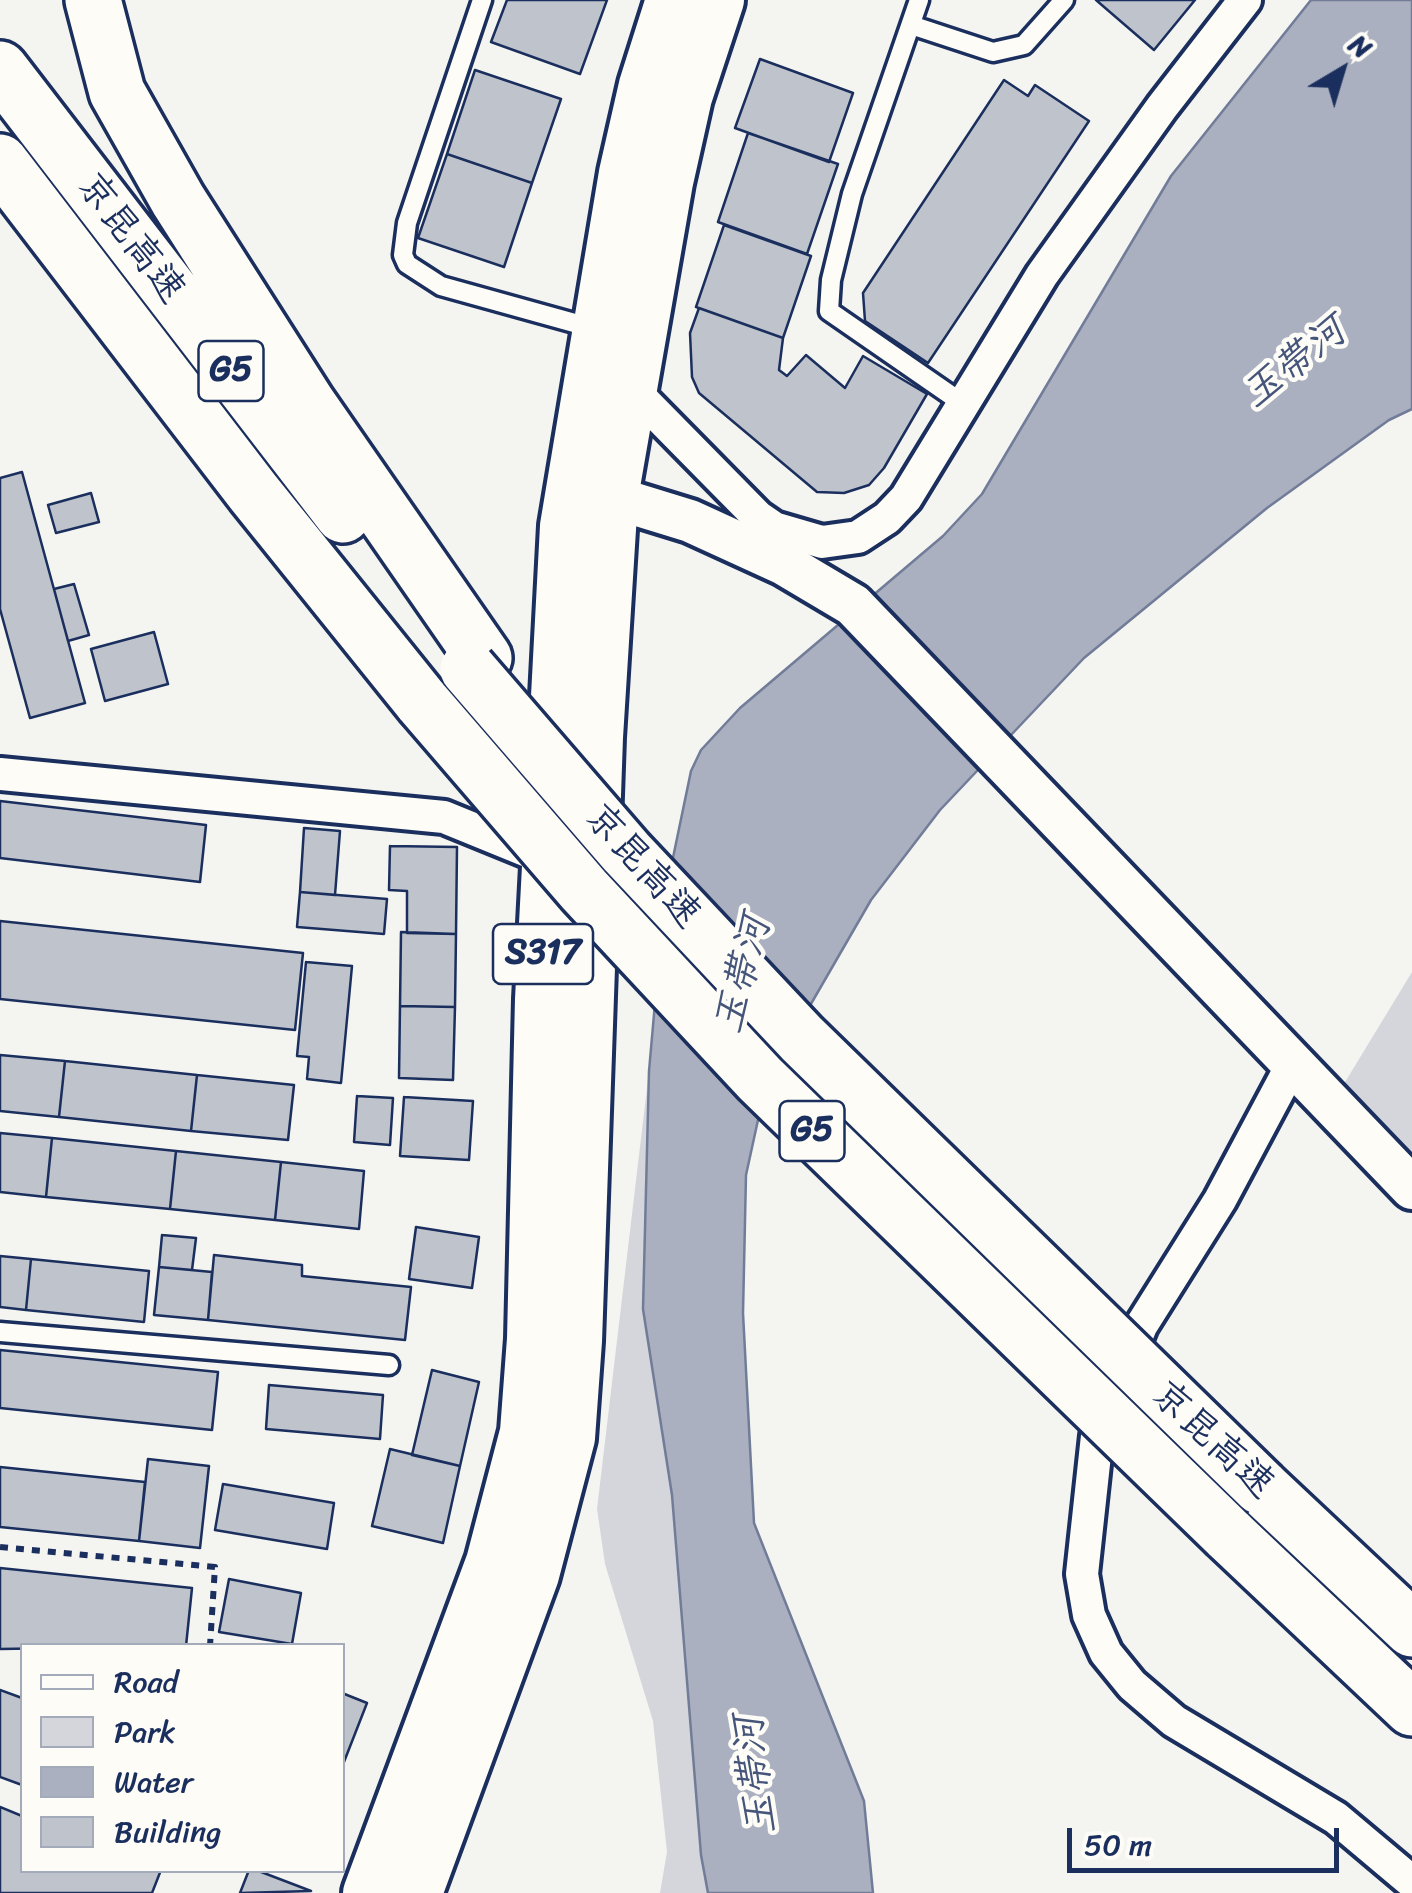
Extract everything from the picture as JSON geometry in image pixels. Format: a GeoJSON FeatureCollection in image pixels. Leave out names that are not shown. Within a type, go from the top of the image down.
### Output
{"type":"FeatureCollection","features":[{"type":"Feature","properties":{"kind":"highway"},"geometry":{"type":"LineString","coordinates":[[92,0],[117,92],[178,200],[476,663]]}},
{"type":"Feature","properties":{"kind":"highway","name":"京昆高速"},"geometry":{"type":"LineString","coordinates":[[0,69],[298,458],[625,830],[654,882],[944,1183],[1412,1629]]}},
{"type":"Feature","properties":{"kind":"highway","name":"京昆高速"},"geometry":{"type":"LineString","coordinates":[[0,162],[253,492],[422,702],[584,890],[760,1079],[1412,1708]]}},
{"type":"Feature","properties":{"kind":"highway"},"geometry":{"type":"LineString","coordinates":[[0,221],[160,428],[422,702]]}},
{"type":"Feature","properties":{"kind":"main road","name":"S317"},"geometry":{"type":"LineString","coordinates":[[369,1893],[492,1562],[526,1432],[533,1338],[548,858],[566,526],[596,328],[644,85],[672,0]]}},
{"type":"Feature","properties":{"kind":"main road","name":"S317"},"geometry":{"type":"LineString","coordinates":[[416,1893],[534,1575],[569,1438],[576,1341],[584,1001],[612,497],[686,97],[718,0]]}},
{"type":"Feature","properties":{"kind":"street"},"geometry":{"type":"LineString","coordinates":[[630,387],[758,517],[774,528],[822,542],[858,537],[887,518],[906,498],[1042,275],[1162,107],[1245,0]]}},
{"type":"Feature","properties":{"kind":"street"},"geometry":{"type":"LineString","coordinates":[[612,497],[690,521],[784,564],[853,605],[1412,1188]]}},
{"type":"Feature","properties":{"kind":"street"},"geometry":{"type":"LineString","coordinates":[[0,774],[444,817],[548,858]]}},
{"type":"Feature","properties":{"kind":"street"},"geometry":{"type":"LineString","coordinates":[[1292,1065],[1220,1200],[1140,1326],[1097,1436],[1082,1574],[1089,1615],[1100,1640],[1132,1685],[1174,1722],[1336,1818],[1412,1882]]}},
{"type":"Feature","properties":{"kind":"lane"},"geometry":{"type":"LineString","coordinates":[[482,0],[407,223],[402,255],[407,264],[441,286],[596,328]]}},
{"type":"Feature","properties":{"kind":"lane"},"geometry":{"type":"LineString","coordinates":[[919,0],[852,194],[831,280],[829,311],[962,402]]}},
{"type":"Feature","properties":{"kind":"lane"},"geometry":{"type":"LineString","coordinates":[[910,25],[992,52],[1024,45],[1064,0]]}},
{"type":"Feature","properties":{"kind":"lane"},"geometry":{"type":"LineString","coordinates":[[0,1332],[389,1365]]}},
{"type":"Feature","properties":{"kind":"path"},"geometry":{"type":"LineString","coordinates":[[0,1546],[215,1567],[210,1643]]}},
{"type":"Feature","properties":{"kind":"green space"},"geometry":{"type":"Polygon","coordinates":[[[1412,972],[1412,1163],[1339,1092],[1412,972]]]}},
{"type":"Feature","properties":{"kind":"green space"},"geometry":{"type":"Polygon","coordinates":[[[649,1071],[643,1309],[672,1495],[701,1855],[708,1893],[660,1893],[667,1852],[653,1721],[605,1564],[597,1509],[649,1071]]]}},
{"type":"Feature","properties":{"kind":"water","name":"玉带河"},"geometry":{"type":"Polygon","coordinates":[[[1311,0],[1412,0],[1412,409],[1389,420],[1267,508],[1084,658],[940,810],[871,900],[793,1035],[758,1120],[746,1175],[743,1313],[754,1523],[864,1801],[873,1893],[708,1893],[701,1855],[672,1495],[643,1309],[649,1071],[664,901],[691,771],[701,750],[740,708],[943,536],[982,494],[1171,176],[1311,0]]]}},
{"type":"Feature","properties":{"kind":"building"},"geometry":{"type":"Polygon","coordinates":[[[507,0],[607,0],[580,74],[491,42],[507,0]]]}},
{"type":"Feature","properties":{"kind":"building"},"geometry":{"type":"Polygon","coordinates":[[[1096,0],[1195,0],[1154,50],[1096,0]]]}},
{"type":"Feature","properties":{"kind":"building"},"geometry":{"type":"Polygon","coordinates":[[[760,59],[853,93],[829,162],[735,128],[760,59]]]}},
{"type":"Feature","properties":{"kind":"building"},"geometry":{"type":"Polygon","coordinates":[[[475,70],[561,99],[532,183],[447,154],[475,70]]]}},
{"type":"Feature","properties":{"kind":"building"},"geometry":{"type":"Polygon","coordinates":[[[1004,80],[1028,96],[1035,85],[1089,121],[928,363],[865,321],[863,293],[1004,80]]]}},
{"type":"Feature","properties":{"kind":"building"},"geometry":{"type":"Polygon","coordinates":[[[748,133],[838,164],[807,254],[718,222],[748,133]]]}},
{"type":"Feature","properties":{"kind":"building"},"geometry":{"type":"Polygon","coordinates":[[[447,154],[532,183],[504,267],[418,238],[447,154]]]}},
{"type":"Feature","properties":{"kind":"building"},"geometry":{"type":"Polygon","coordinates":[[[724,225],[811,256],[783,338],[696,307],[724,225]]]}},
{"type":"Feature","properties":{"kind":"building"},"geometry":{"type":"Polygon","coordinates":[[[699,308],[783,338],[779,370],[787,376],[806,355],[845,388],[863,356],[927,394],[884,468],[869,485],[844,493],[817,492],[699,393],[692,377],[690,333],[699,308]]]}},
{"type":"Feature","properties":{"kind":"building"},"geometry":{"type":"Polygon","coordinates":[[[22,472],[85,703],[30,718],[0,609],[0,478],[22,472]]]}},
{"type":"Feature","properties":{"kind":"building"},"geometry":{"type":"Polygon","coordinates":[[[91,493],[99,522],[56,533],[48,505],[91,493]]]}},
{"type":"Feature","properties":{"kind":"building"},"geometry":{"type":"Polygon","coordinates":[[[74,584],[89,635],[68,641],[54,589],[74,584]]]}},
{"type":"Feature","properties":{"kind":"building"},"geometry":{"type":"Polygon","coordinates":[[[154,632],[168,684],[105,701],[91,649],[154,632]]]}},
{"type":"Feature","properties":{"kind":"building"},"geometry":{"type":"Polygon","coordinates":[[[0,801],[206,825],[200,882],[0,858],[0,801]]]}},
{"type":"Feature","properties":{"kind":"building"},"geometry":{"type":"Polygon","coordinates":[[[304,828],[340,831],[335,895],[300,892],[304,828]]]}},
{"type":"Feature","properties":{"kind":"building"},"geometry":{"type":"Polygon","coordinates":[[[390,846],[457,847],[456,934],[407,933],[407,891],[389,890],[390,846]]]}},
{"type":"Feature","properties":{"kind":"building"},"geometry":{"type":"Polygon","coordinates":[[[300,892],[387,899],[384,934],[297,927],[300,892]]]}},
{"type":"Feature","properties":{"kind":"building"},"geometry":{"type":"Polygon","coordinates":[[[0,921],[303,953],[295,1030],[0,999],[0,921]]]}},
{"type":"Feature","properties":{"kind":"building"},"geometry":{"type":"Polygon","coordinates":[[[401,932],[456,934],[455,1007],[400,1006],[401,932]]]}},
{"type":"Feature","properties":{"kind":"building"},"geometry":{"type":"Polygon","coordinates":[[[306,962],[352,966],[341,1083],[307,1079],[309,1057],[297,1056],[306,962]]]}},
{"type":"Feature","properties":{"kind":"building"},"geometry":{"type":"Polygon","coordinates":[[[400,1006],[455,1007],[453,1080],[399,1078],[400,1006]]]}},
{"type":"Feature","properties":{"kind":"building"},"geometry":{"type":"Polygon","coordinates":[[[0,1055],[65,1061],[59,1117],[0,1111],[0,1055]]]}},
{"type":"Feature","properties":{"kind":"building"},"geometry":{"type":"Polygon","coordinates":[[[65,1061],[197,1075],[191,1131],[59,1117],[65,1061]]]}},
{"type":"Feature","properties":{"kind":"building"},"geometry":{"type":"Polygon","coordinates":[[[197,1075],[294,1085],[288,1140],[191,1131],[197,1075]]]}},
{"type":"Feature","properties":{"kind":"building"},"geometry":{"type":"Polygon","coordinates":[[[357,1096],[393,1098],[390,1145],[354,1142],[357,1096]]]}},
{"type":"Feature","properties":{"kind":"building"},"geometry":{"type":"Polygon","coordinates":[[[404,1097],[473,1101],[469,1160],[400,1156],[404,1097]]]}},
{"type":"Feature","properties":{"kind":"building"},"geometry":{"type":"Polygon","coordinates":[[[0,1133],[52,1138],[46,1197],[0,1192],[0,1133]]]}},
{"type":"Feature","properties":{"kind":"building"},"geometry":{"type":"Polygon","coordinates":[[[52,1138],[176,1151],[170,1209],[46,1197],[52,1138]]]}},
{"type":"Feature","properties":{"kind":"building"},"geometry":{"type":"Polygon","coordinates":[[[176,1151],[281,1162],[275,1220],[170,1209],[176,1151]]]}},
{"type":"Feature","properties":{"kind":"building"},"geometry":{"type":"Polygon","coordinates":[[[281,1162],[364,1171],[359,1229],[275,1220],[281,1162]]]}},
{"type":"Feature","properties":{"kind":"building"},"geometry":{"type":"Polygon","coordinates":[[[416,1227],[479,1237],[472,1288],[409,1279],[416,1227]]]}},
{"type":"Feature","properties":{"kind":"building"},"geometry":{"type":"Polygon","coordinates":[[[162,1235],[196,1238],[192,1270],[159,1267],[162,1235]]]}},
{"type":"Feature","properties":{"kind":"building"},"geometry":{"type":"Polygon","coordinates":[[[214,1255],[302,1265],[302,1276],[411,1287],[405,1340],[208,1320],[214,1255]]]}},
{"type":"Feature","properties":{"kind":"building"},"geometry":{"type":"Polygon","coordinates":[[[0,1256],[31,1259],[26,1310],[0,1307],[0,1256]]]}},
{"type":"Feature","properties":{"kind":"building"},"geometry":{"type":"Polygon","coordinates":[[[31,1259],[149,1271],[144,1322],[26,1310],[31,1259]]]}},
{"type":"Feature","properties":{"kind":"building"},"geometry":{"type":"Polygon","coordinates":[[[159,1267],[212,1272],[208,1320],[154,1315],[159,1267]]]}},
{"type":"Feature","properties":{"kind":"building"},"geometry":{"type":"Polygon","coordinates":[[[0,1350],[218,1372],[212,1430],[0,1408],[0,1350]]]}},
{"type":"Feature","properties":{"kind":"building"},"geometry":{"type":"Polygon","coordinates":[[[432,1370],[479,1382],[460,1466],[412,1455],[432,1370]]]}},
{"type":"Feature","properties":{"kind":"building"},"geometry":{"type":"Polygon","coordinates":[[[269,1385],[383,1395],[380,1439],[266,1429],[269,1385]]]}},
{"type":"Feature","properties":{"kind":"building"},"geometry":{"type":"Polygon","coordinates":[[[390,1449],[460,1466],[443,1543],[372,1526],[390,1449]]]}},
{"type":"Feature","properties":{"kind":"building"},"geometry":{"type":"Polygon","coordinates":[[[148,1459],[209,1466],[200,1548],[139,1541],[148,1459]]]}},
{"type":"Feature","properties":{"kind":"building"},"geometry":{"type":"Polygon","coordinates":[[[0,1467],[145,1482],[139,1541],[0,1527],[0,1467]]]}},
{"type":"Feature","properties":{"kind":"building"},"geometry":{"type":"Polygon","coordinates":[[[223,1484],[334,1503],[327,1549],[215,1530],[223,1484]]]}},
{"type":"Feature","properties":{"kind":"building"},"geometry":{"type":"Polygon","coordinates":[[[0,1568],[192,1588],[186,1643],[20,1643],[20,1649],[0,1649],[0,1568]]]}},
{"type":"Feature","properties":{"kind":"building"},"geometry":{"type":"Polygon","coordinates":[[[229,1579],[301,1593],[292,1643],[219,1632],[229,1579]]]}},
{"type":"Feature","properties":{"kind":"building"},"geometry":{"type":"Polygon","coordinates":[[[0,1690],[20,1697],[20,1784],[0,1777],[0,1690]]]}},
{"type":"Feature","properties":{"kind":"building"},"geometry":{"type":"Polygon","coordinates":[[[345,1694],[367,1703],[345,1759],[345,1694]]]}},
{"type":"Feature","properties":{"kind":"building"},"geometry":{"type":"Polygon","coordinates":[[[0,1807],[20,1815],[20,1873],[160,1873],[152,1893],[0,1893],[0,1807]]]}},
{"type":"Feature","properties":{"kind":"building"},"geometry":{"type":"Polygon","coordinates":[[[248,1873],[264,1873],[311,1891],[240,1893],[248,1873]]]}}]}
